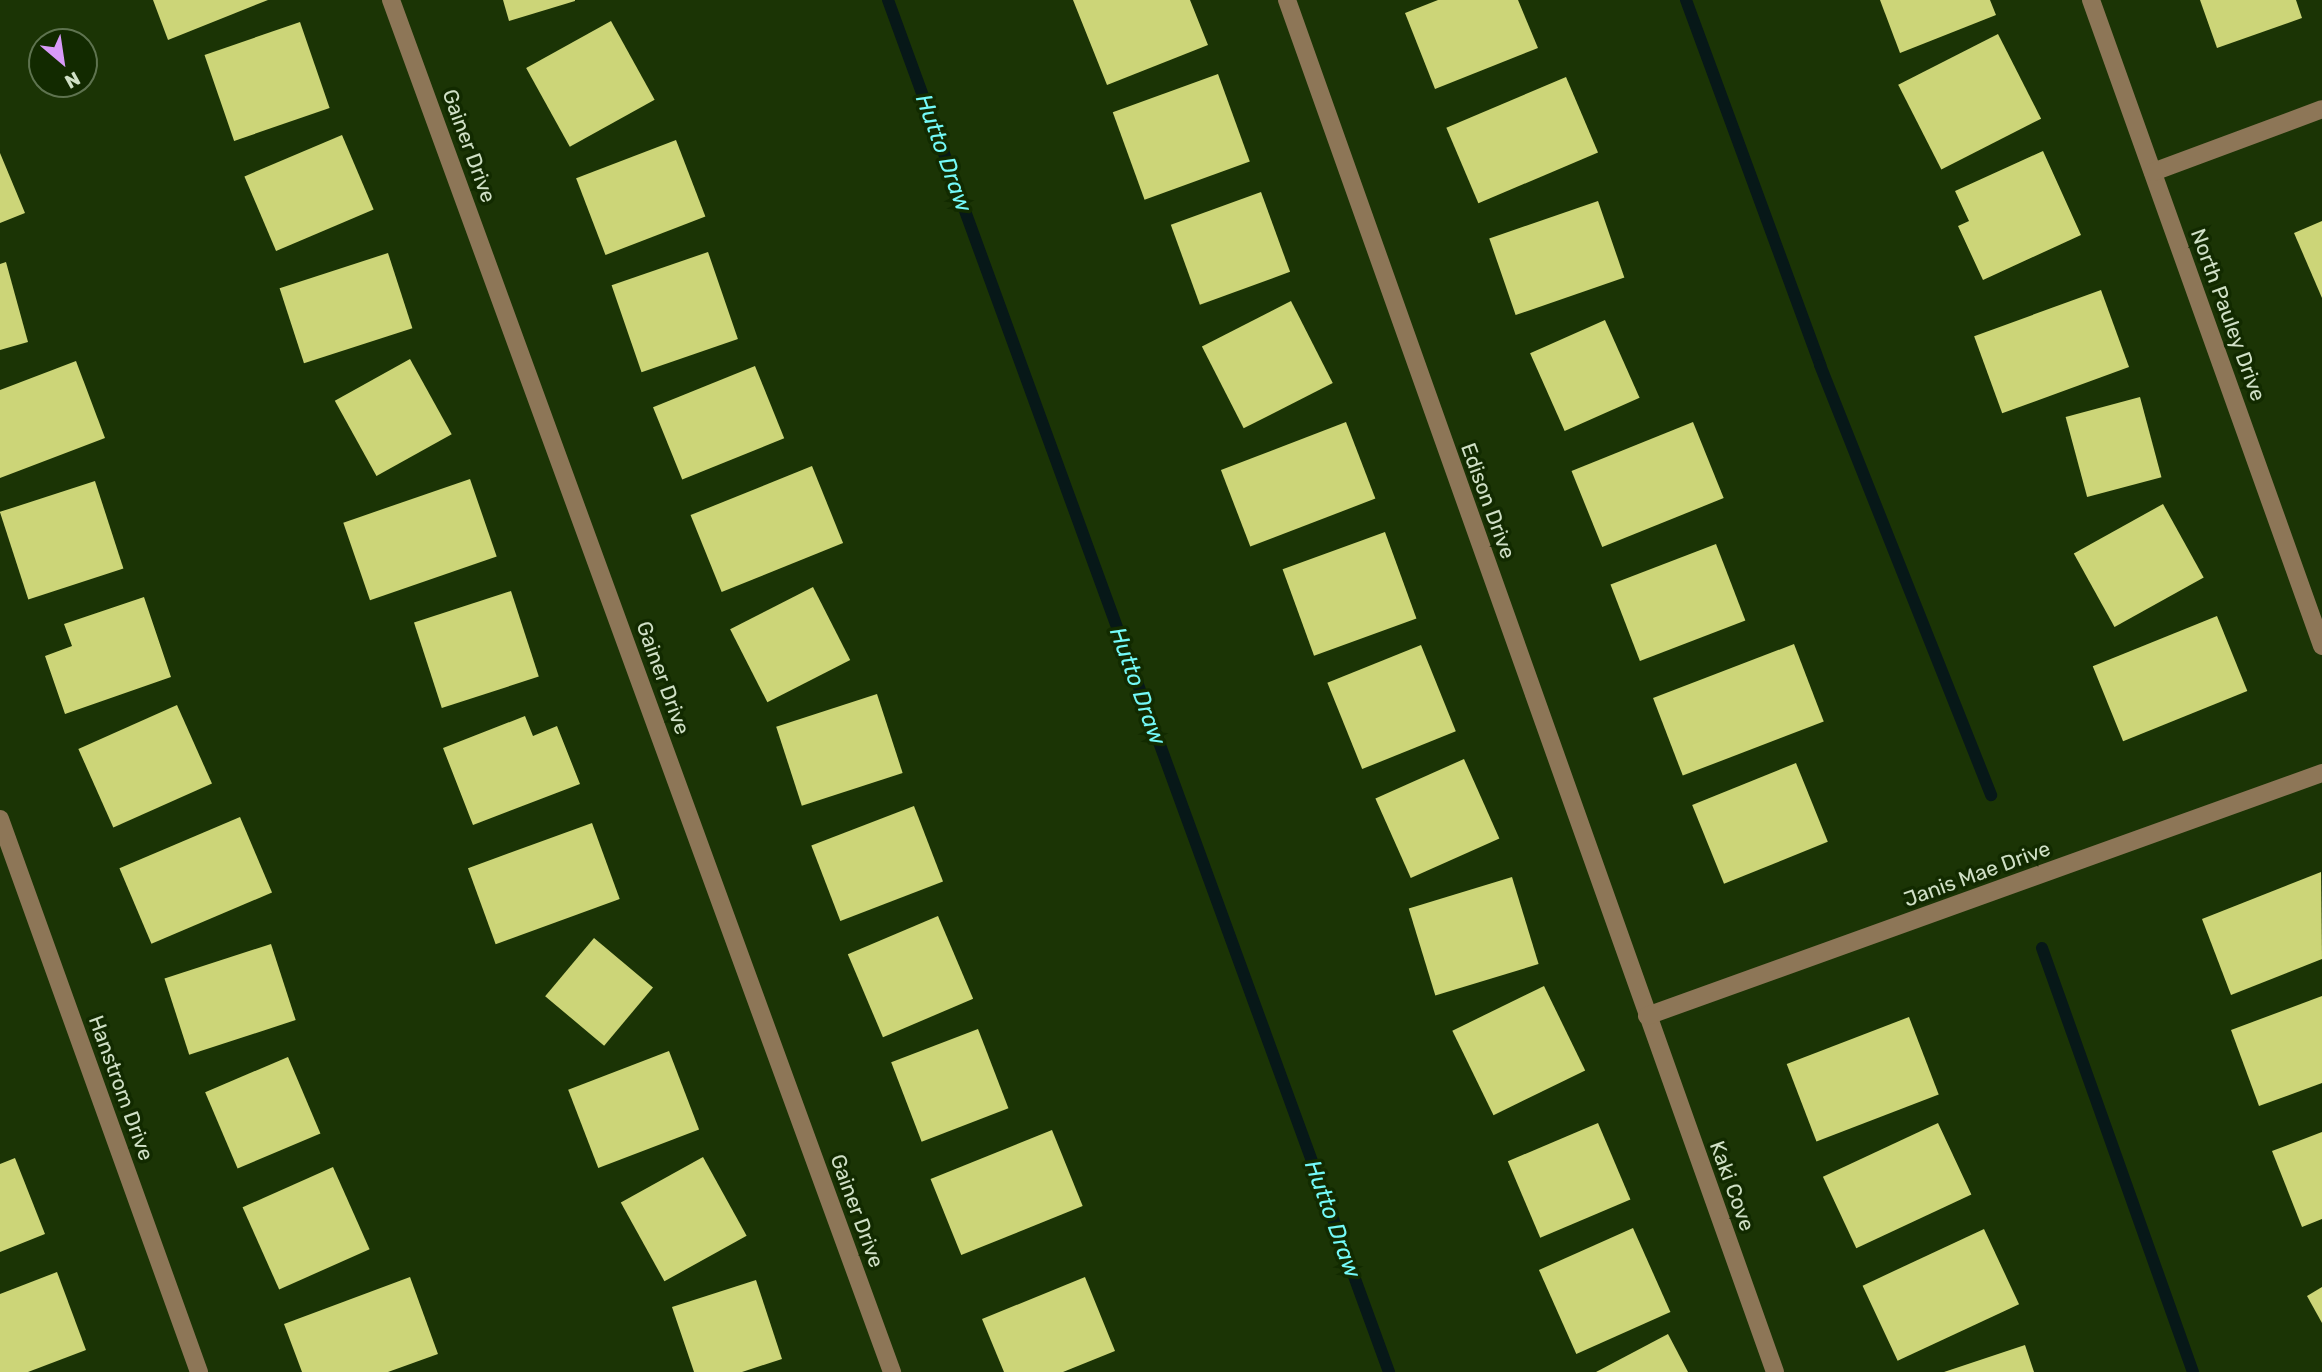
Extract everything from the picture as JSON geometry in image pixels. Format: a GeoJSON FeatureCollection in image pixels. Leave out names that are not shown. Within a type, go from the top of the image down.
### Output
{"type":"FeatureCollection","features":[{"type":"Feature","properties":{"kind":"street","name":"Gainer Drive"},"geometry":{"type":"LineString","coordinates":[[391,0],[892,1372]]}},
{"type":"Feature","properties":{"kind":"street","name":"Edison Drive"},"geometry":{"type":"LineString","coordinates":[[1287,0],[1647,1016]]}},
{"type":"Feature","properties":{"kind":"street","name":"North Pauley Drive"},"geometry":{"type":"LineString","coordinates":[[2091,0],[2322,646]]}},
{"type":"Feature","properties":{"kind":"street"},"geometry":{"type":"LineString","coordinates":[[2153,172],[2322,109]]}},
{"type":"Feature","properties":{"kind":"street","name":"Janis Mae Drive"},"geometry":{"type":"LineString","coordinates":[[1647,1016],[2322,774]]}},
{"type":"Feature","properties":{"kind":"street","name":"Hanstrom Drive"},"geometry":{"type":"LineString","coordinates":[[0,819],[199,1372]]}},
{"type":"Feature","properties":{"kind":"street","name":"Kaki Cove"},"geometry":{"type":"LineString","coordinates":[[1647,1016],[1775,1372]]}},
{"type":"Feature","properties":{"kind":"building"},"geometry":{"type":"Polygon","coordinates":[[[153,0],[268,0],[168,40],[153,0]]]}},
{"type":"Feature","properties":{"kind":"building"},"geometry":{"type":"Polygon","coordinates":[[[503,0],[575,0],[575,1],[509,21],[503,0]]]}},
{"type":"Feature","properties":{"kind":"building"},"geometry":{"type":"Polygon","coordinates":[[[1073,0],[1190,0],[1208,45],[1107,85],[1073,0]]]}},
{"type":"Feature","properties":{"kind":"building"},"geometry":{"type":"Polygon","coordinates":[[[1438,0],[1518,0],[1538,48],[1435,89],[1405,13],[1438,0]]]}},
{"type":"Feature","properties":{"kind":"building"},"geometry":{"type":"Polygon","coordinates":[[[1880,0],[1990,0],[1996,15],[1900,53],[1880,0]]]}},
{"type":"Feature","properties":{"kind":"building"},"geometry":{"type":"Polygon","coordinates":[[[2200,0],[2296,0],[2302,18],[2217,48],[2200,0]]]}},
{"type":"Feature","properties":{"kind":"building"},"geometry":{"type":"Polygon","coordinates":[[[611,21],[655,100],[570,147],[526,68],[611,21]]]}},
{"type":"Feature","properties":{"kind":"building"},"geometry":{"type":"Polygon","coordinates":[[[300,22],[330,108],[234,141],[205,55],[300,22]]]}},
{"type":"Feature","properties":{"kind":"building"},"geometry":{"type":"Polygon","coordinates":[[[1998,34],[2041,119],[1941,169],[1898,85],[1998,34]]]}},
{"type":"Feature","properties":{"kind":"building"},"geometry":{"type":"Polygon","coordinates":[[[1218,74],[1250,161],[1145,200],[1113,112],[1218,74]]]}},
{"type":"Feature","properties":{"kind":"building"},"geometry":{"type":"Polygon","coordinates":[[[1566,77],[1598,152],[1478,203],[1446,128],[1566,77]]]}},
{"type":"Feature","properties":{"kind":"building"},"geometry":{"type":"Polygon","coordinates":[[[342,135],[374,210],[276,251],[244,176],[342,135]]]}},
{"type":"Feature","properties":{"kind":"building"},"geometry":{"type":"Polygon","coordinates":[[[676,140],[705,217],[605,255],[576,178],[676,140]]]}},
{"type":"Feature","properties":{"kind":"building"},"geometry":{"type":"Polygon","coordinates":[[[2043,151],[2081,235],[1983,280],[1958,226],[1969,221],[1955,191],[2043,151]]]}},
{"type":"Feature","properties":{"kind":"building"},"geometry":{"type":"Polygon","coordinates":[[[0,153],[25,213],[0,223],[0,153]]]}},
{"type":"Feature","properties":{"kind":"building"},"geometry":{"type":"Polygon","coordinates":[[[1261,192],[1290,272],[1200,305],[1171,225],[1261,192]]]}},
{"type":"Feature","properties":{"kind":"building"},"geometry":{"type":"Polygon","coordinates":[[[1598,201],[1624,278],[1516,315],[1489,238],[1598,201]]]}},
{"type":"Feature","properties":{"kind":"building"},"geometry":{"type":"Polygon","coordinates":[[[2322,221],[2322,298],[2294,233],[2322,221]]]}},
{"type":"Feature","properties":{"kind":"building"},"geometry":{"type":"Polygon","coordinates":[[[708,252],[738,339],[642,372],[612,285],[708,252]]]}},
{"type":"Feature","properties":{"kind":"building"},"geometry":{"type":"Polygon","coordinates":[[[388,253],[412,328],[304,363],[280,288],[388,253]]]}},
{"type":"Feature","properties":{"kind":"building"},"geometry":{"type":"Polygon","coordinates":[[[6,262],[28,342],[0,350],[0,264],[6,262]]]}},
{"type":"Feature","properties":{"kind":"building"},"geometry":{"type":"Polygon","coordinates":[[[2101,290],[2129,367],[2002,413],[1974,336],[2101,290]]]}},
{"type":"Feature","properties":{"kind":"building"},"geometry":{"type":"Polygon","coordinates":[[[1291,301],[1333,383],[1244,428],[1202,346],[1291,301]]]}},
{"type":"Feature","properties":{"kind":"building"},"geometry":{"type":"Polygon","coordinates":[[[1605,320],[1640,398],[1565,431],[1530,353],[1605,320]]]}},
{"type":"Feature","properties":{"kind":"building"},"geometry":{"type":"Polygon","coordinates":[[[410,359],[452,434],[376,476],[335,401],[410,359]]]}},
{"type":"Feature","properties":{"kind":"building"},"geometry":{"type":"Polygon","coordinates":[[[76,361],[105,438],[0,478],[0,390],[76,361]]]}},
{"type":"Feature","properties":{"kind":"building"},"geometry":{"type":"Polygon","coordinates":[[[755,366],[784,438],[682,480],[653,407],[755,366]]]}},
{"type":"Feature","properties":{"kind":"building"},"geometry":{"type":"Polygon","coordinates":[[[2140,397],[2161,477],[2087,497],[2066,417],[2140,397]]]}},
{"type":"Feature","properties":{"kind":"building"},"geometry":{"type":"Polygon","coordinates":[[[1346,422],[1375,499],[1250,547],[1221,470],[1346,422]]]}},
{"type":"Feature","properties":{"kind":"building"},"geometry":{"type":"Polygon","coordinates":[[[1693,422],[1724,498],[1602,547],[1572,471],[1693,422]]]}},
{"type":"Feature","properties":{"kind":"building"},"geometry":{"type":"Polygon","coordinates":[[[812,466],[843,543],[722,592],[691,515],[812,466]]]}},
{"type":"Feature","properties":{"kind":"building"},"geometry":{"type":"Polygon","coordinates":[[[470,479],[497,557],[370,600],[343,523],[470,479]]]}},
{"type":"Feature","properties":{"kind":"building"},"geometry":{"type":"Polygon","coordinates":[[[95,481],[123,568],[28,599],[0,512],[95,481]]]}},
{"type":"Feature","properties":{"kind":"building"},"geometry":{"type":"Polygon","coordinates":[[[2163,504],[2204,577],[2115,627],[2074,553],[2163,504]]]}},
{"type":"Feature","properties":{"kind":"building"},"geometry":{"type":"Polygon","coordinates":[[[1385,532],[1416,618],[1314,656],[1283,569],[1385,532]]]}},
{"type":"Feature","properties":{"kind":"building"},"geometry":{"type":"Polygon","coordinates":[[[1716,544],[1745,621],[1640,661],[1611,584],[1716,544]]]}},
{"type":"Feature","properties":{"kind":"building"},"geometry":{"type":"Polygon","coordinates":[[[813,587],[850,660],[767,702],[730,629],[813,587]]]}},
{"type":"Feature","properties":{"kind":"building"},"geometry":{"type":"Polygon","coordinates":[[[511,591],[539,677],[442,708],[414,623],[511,591]]]}},
{"type":"Feature","properties":{"kind":"building"},"geometry":{"type":"Polygon","coordinates":[[[144,597],[171,677],[65,714],[45,656],[72,646],[64,624],[144,597]]]}},
{"type":"Feature","properties":{"kind":"building"},"geometry":{"type":"Polygon","coordinates":[[[2217,616],[2247,691],[2123,741],[2093,666],[2217,616]]]}},
{"type":"Feature","properties":{"kind":"building"},"geometry":{"type":"Polygon","coordinates":[[[1794,644],[1824,721],[1683,776],[1653,698],[1794,644]]]}},
{"type":"Feature","properties":{"kind":"building"},"geometry":{"type":"Polygon","coordinates":[[[1421,645],[1456,731],[1362,769],[1327,683],[1421,645]]]}},
{"type":"Feature","properties":{"kind":"building"},"geometry":{"type":"Polygon","coordinates":[[[877,694],[903,773],[802,806],[776,727],[877,694]]]}},
{"type":"Feature","properties":{"kind":"building"},"geometry":{"type":"Polygon","coordinates":[[[177,705],[212,784],[113,827],[78,749],[177,705]]]}},
{"type":"Feature","properties":{"kind":"building"},"geometry":{"type":"Polygon","coordinates":[[[525,716],[533,736],[557,726],[580,784],[473,825],[443,748],[525,716]]]}},
{"type":"Feature","properties":{"kind":"building"},"geometry":{"type":"Polygon","coordinates":[[[1464,759],[1499,838],[1411,878],[1375,798],[1464,759]]]}},
{"type":"Feature","properties":{"kind":"building"},"geometry":{"type":"Polygon","coordinates":[[[1796,763],[1828,842],[1724,884],[1692,805],[1796,763]]]}},
{"type":"Feature","properties":{"kind":"building"},"geometry":{"type":"Polygon","coordinates":[[[914,806],[943,882],[840,921],[811,845],[914,806]]]}},
{"type":"Feature","properties":{"kind":"building"},"geometry":{"type":"Polygon","coordinates":[[[240,817],[272,892],[151,944],[119,868],[240,817]]]}},
{"type":"Feature","properties":{"kind":"building"},"geometry":{"type":"Polygon","coordinates":[[[592,823],[620,899],[496,944],[468,868],[592,823]]]}},
{"type":"Feature","properties":{"kind":"building"},"geometry":{"type":"Polygon","coordinates":[[[2321,872],[2322,959],[2231,995],[2202,919],[2321,872]]]}},
{"type":"Feature","properties":{"kind":"building"},"geometry":{"type":"Polygon","coordinates":[[[1512,877],[1539,964],[1435,996],[1409,909],[1512,877]]]}},
{"type":"Feature","properties":{"kind":"building"},"geometry":{"type":"Polygon","coordinates":[[[938,916],[973,999],[883,1037],[848,954],[938,916]]]}},
{"type":"Feature","properties":{"kind":"building"},"geometry":{"type":"Polygon","coordinates":[[[594,938],[653,987],[604,1046],[545,996],[594,938]]]}},
{"type":"Feature","properties":{"kind":"building"},"geometry":{"type":"Polygon","coordinates":[[[271,944],[296,1020],[189,1055],[164,979],[271,944]]]}},
{"type":"Feature","properties":{"kind":"building"},"geometry":{"type":"Polygon","coordinates":[[[1544,986],[1585,1070],[1494,1115],[1452,1031],[1544,986]]]}},
{"type":"Feature","properties":{"kind":"building"},"geometry":{"type":"Polygon","coordinates":[[[2322,996],[2322,1083],[2259,1106],[2231,1030],[2322,996]]]}},
{"type":"Feature","properties":{"kind":"building"},"geometry":{"type":"Polygon","coordinates":[[[1909,1017],[1939,1094],[1816,1141],[1787,1064],[1909,1017]]]}},
{"type":"Feature","properties":{"kind":"building"},"geometry":{"type":"Polygon","coordinates":[[[978,1029],[1008,1108],[922,1142],[891,1062],[978,1029]]]}},
{"type":"Feature","properties":{"kind":"building"},"geometry":{"type":"Polygon","coordinates":[[[669,1051],[699,1129],[598,1168],[568,1090],[669,1051]]]}},
{"type":"Feature","properties":{"kind":"building"},"geometry":{"type":"Polygon","coordinates":[[[288,1057],[320,1133],[238,1169],[205,1092],[288,1057]]]}},
{"type":"Feature","properties":{"kind":"building"},"geometry":{"type":"Polygon","coordinates":[[[1598,1123],[1630,1199],[1540,1238],[1508,1161],[1598,1123]]]}},
{"type":"Feature","properties":{"kind":"building"},"geometry":{"type":"Polygon","coordinates":[[[1938,1123],[1971,1195],[1856,1248],[1823,1177],[1938,1123]]]}},
{"type":"Feature","properties":{"kind":"building"},"geometry":{"type":"Polygon","coordinates":[[[1052,1130],[1083,1206],[961,1255],[931,1179],[1052,1130]]]}},
{"type":"Feature","properties":{"kind":"building"},"geometry":{"type":"Polygon","coordinates":[[[2322,1132],[2322,1219],[2302,1227],[2272,1151],[2322,1132]]]}},
{"type":"Feature","properties":{"kind":"building"},"geometry":{"type":"Polygon","coordinates":[[[703,1157],[747,1236],[664,1281],[621,1203],[703,1157]]]}},
{"type":"Feature","properties":{"kind":"building"},"geometry":{"type":"Polygon","coordinates":[[[15,1158],[45,1234],[0,1252],[0,1164],[15,1158]]]}},
{"type":"Feature","properties":{"kind":"building"},"geometry":{"type":"Polygon","coordinates":[[[333,1167],[370,1249],[279,1289],[243,1207],[333,1167]]]}},
{"type":"Feature","properties":{"kind":"building"},"geometry":{"type":"Polygon","coordinates":[[[1633,1228],[1670,1312],[1576,1354],[1539,1270],[1633,1228]]]}},
{"type":"Feature","properties":{"kind":"building"},"geometry":{"type":"Polygon","coordinates":[[[1984,1229],[2019,1304],[1898,1361],[1863,1286],[1984,1229]]]}},
{"type":"Feature","properties":{"kind":"building"},"geometry":{"type":"Polygon","coordinates":[[[57,1272],[86,1350],[28,1372],[0,1372],[0,1294],[57,1272]]]}},
{"type":"Feature","properties":{"kind":"building"},"geometry":{"type":"Polygon","coordinates":[[[410,1277],[438,1354],[388,1372],[302,1372],[284,1324],[410,1277]]]}},
{"type":"Feature","properties":{"kind":"building"},"geometry":{"type":"Polygon","coordinates":[[[1085,1277],[1115,1351],[1063,1372],[1004,1372],[982,1319],[1085,1277]]]}},
{"type":"Feature","properties":{"kind":"building"},"geometry":{"type":"Polygon","coordinates":[[[756,1280],[782,1359],[742,1372],[694,1372],[672,1307],[756,1280]]]}},
{"type":"Feature","properties":{"kind":"building"},"geometry":{"type":"Polygon","coordinates":[[[2322,1287],[2322,1323],[2307,1296],[2322,1287]]]}},
{"type":"Feature","properties":{"kind":"building"},"geometry":{"type":"Polygon","coordinates":[[[1668,1334],[1688,1372],[1596,1372],[1668,1334]]]}},
{"type":"Feature","properties":{"kind":"building"},"geometry":{"type":"Polygon","coordinates":[[[2025,1345],[2034,1372],[1944,1372],[2025,1345]]]}},
{"type":"Feature","properties":{"kind":"waterway","name":"Hutto Draw"},"geometry":{"type":"LineString","coordinates":[[888,0],[1389,1372]]}},
{"type":"Feature","properties":{"kind":"waterway"},"geometry":{"type":"LineString","coordinates":[[1686,0],[1820,365],[1991,795]]}},
{"type":"Feature","properties":{"kind":"waterway"},"geometry":{"type":"LineString","coordinates":[[2042,948],[2193,1372]]}}]}
